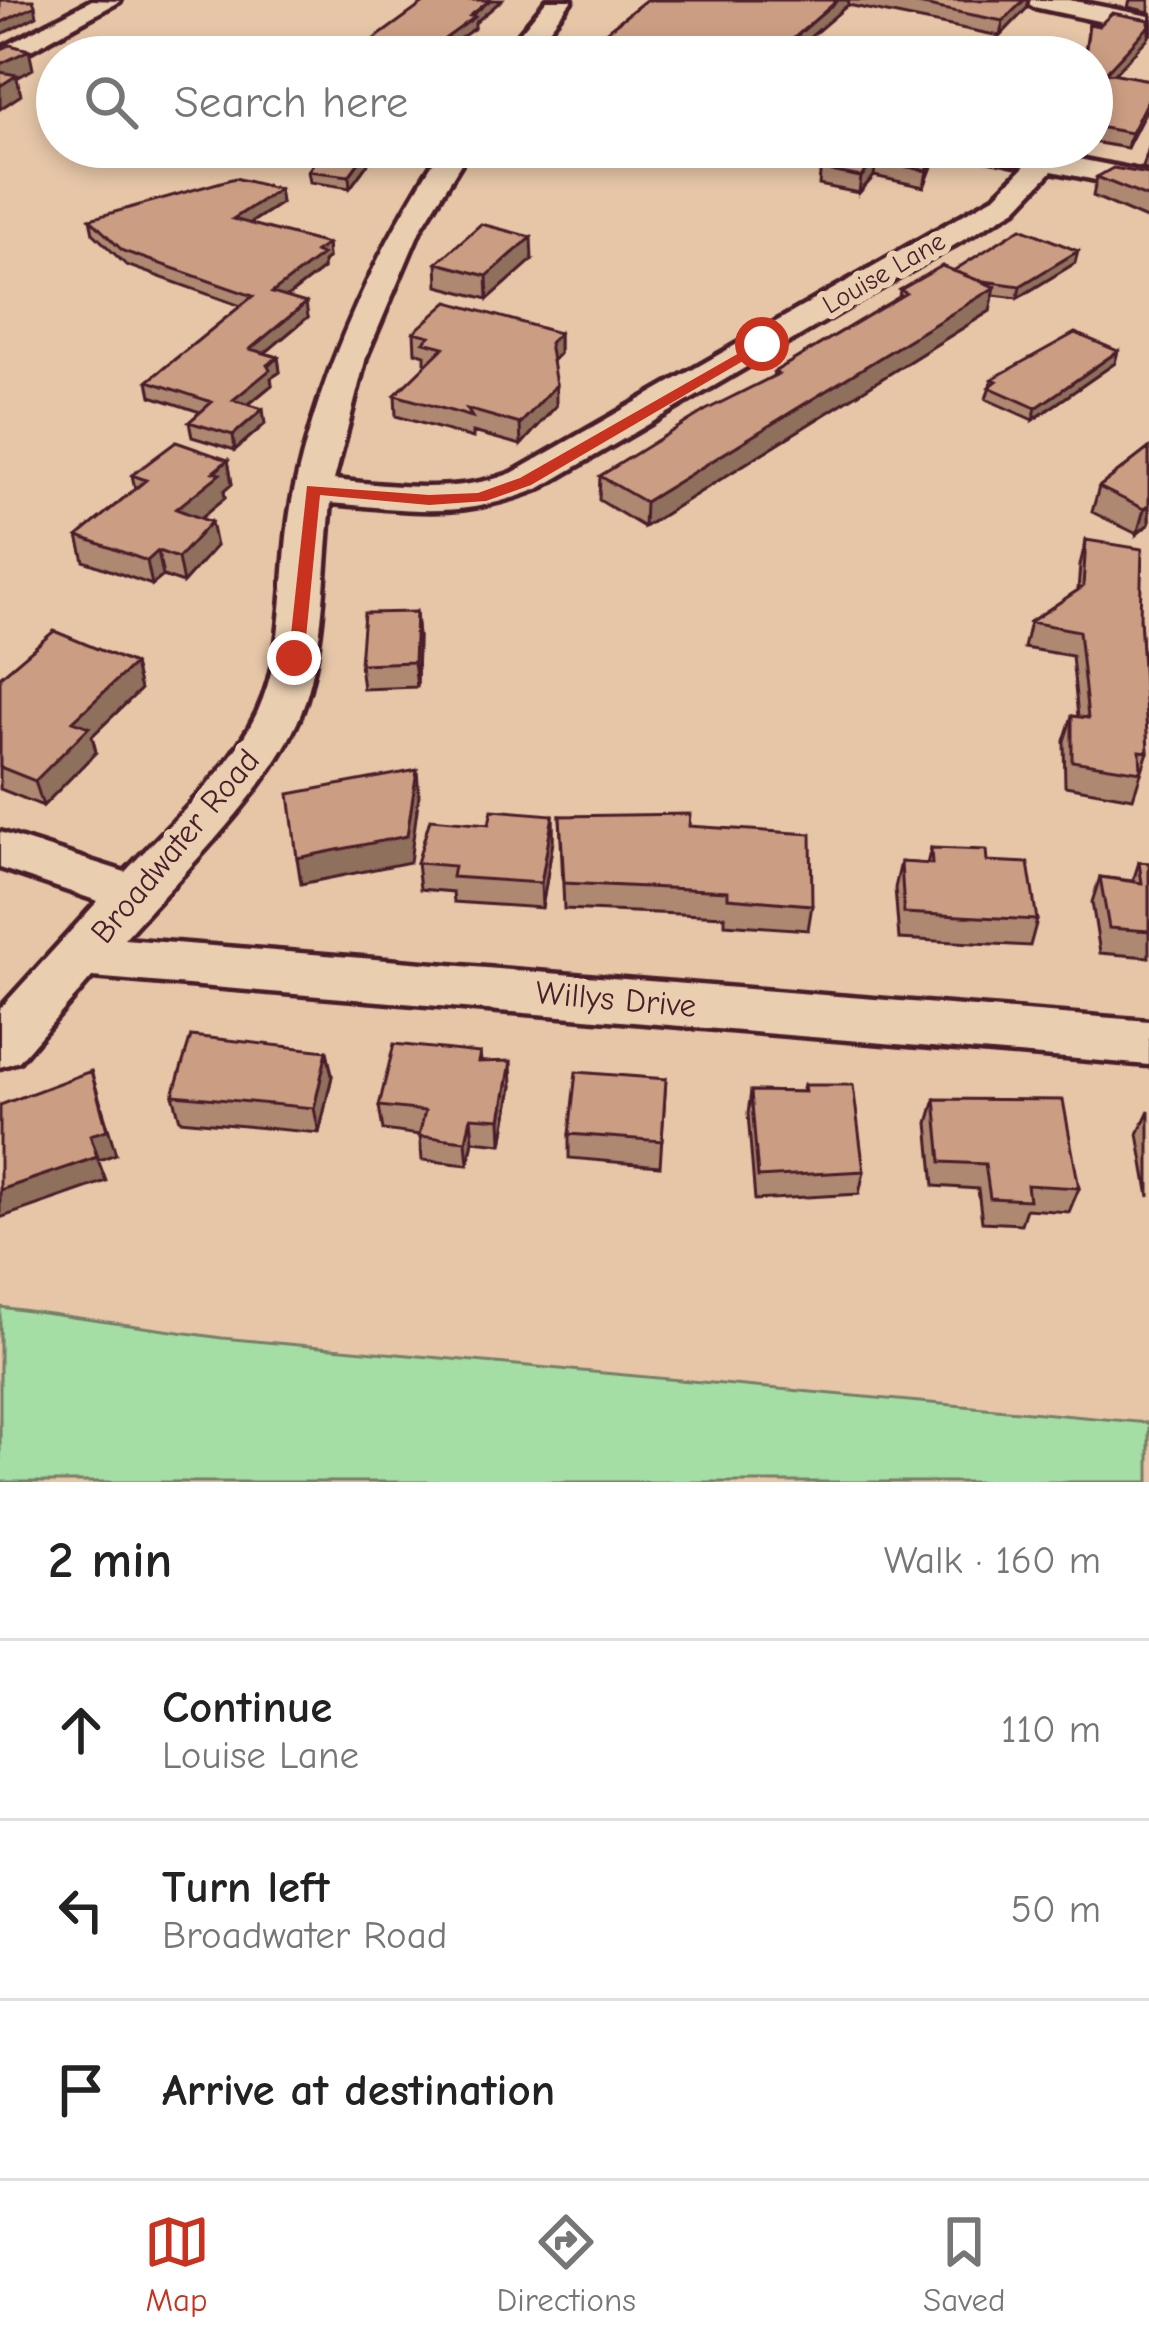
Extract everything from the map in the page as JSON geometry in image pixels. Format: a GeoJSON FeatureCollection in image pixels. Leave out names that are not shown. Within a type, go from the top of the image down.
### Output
{"type":"FeatureCollection","features":[{"type":"Feature","properties":{"kind":"street"},"geometry":{"type":"LineString","coordinates":[[534,36],[560,0]]}},
{"type":"Feature","properties":{"kind":"street"},"geometry":{"type":"LineString","coordinates":[[1034,0],[1149,24]]}},
{"type":"Feature","properties":{"kind":"street"},"geometry":{"type":"LineString","coordinates":[[41,36],[104,1]]}},
{"type":"Feature","properties":{"kind":"street"},"geometry":{"type":"LineString","coordinates":[[0,59],[36,39]]}},
{"type":"Feature","properties":{"kind":"street","name":"Broadwater Road"},"geometry":{"type":"LineString","coordinates":[[0,1045],[247,768],[281,709],[294,658],[313,490],[349,357],[405,230],[444,168]]}},
{"type":"Feature","properties":{"kind":"street","name":"Louise Lane"},"geometry":{"type":"LineString","coordinates":[[313,490],[429,500],[480,498],[525,481],[1005,202],[1039,168]]}},
{"type":"Feature","properties":{"kind":"street"},"geometry":{"type":"LineString","coordinates":[[1080,168],[1149,182]]}},
{"type":"Feature","properties":{"kind":"street"},"geometry":{"type":"LineString","coordinates":[[0,850],[136,895]]}},
{"type":"Feature","properties":{"kind":"street","name":"Willys Drive"},"geometry":{"type":"LineString","coordinates":[[84,956],[1149,1043]]}},
{"type":"Feature","properties":{"kind":"green space"},"geometry":{"type":"Polygon","coordinates":[[[0,1307],[222,1338],[1149,1423],[1149,1482],[0,1482],[0,1307]]]}},
{"type":"Feature","properties":{"kind":"building"},"geometry":{"type":"Polygon","coordinates":[[[0,0],[33,0],[35,6],[0,23],[0,0]]]}},
{"type":"Feature","properties":{"kind":"building"},"geometry":{"type":"Polygon","coordinates":[[[428,0],[490,0],[449,36],[378,36],[428,0]]]}},
{"type":"Feature","properties":{"kind":"building"},"geometry":{"type":"Polygon","coordinates":[[[646,0],[838,0],[796,36],[601,36],[646,0]]]}},
{"type":"Feature","properties":{"kind":"building"},"geometry":{"type":"Polygon","coordinates":[[[898,0],[1024,0],[1003,21],[898,0]]]}},
{"type":"Feature","properties":{"kind":"building"},"geometry":{"type":"Polygon","coordinates":[[[1112,13],[1149,20],[1149,26],[1113,65],[1113,36],[1088,36],[1089,24],[1099,26],[1112,13]]]}},
{"type":"Feature","properties":{"kind":"building"},"geometry":{"type":"Polygon","coordinates":[[[10,45],[29,50],[0,64],[0,50],[10,45]]]}},
{"type":"Feature","properties":{"kind":"building"},"geometry":{"type":"Polygon","coordinates":[[[0,72],[17,75],[0,86],[0,72]]]}},
{"type":"Feature","properties":{"kind":"building"},"geometry":{"type":"Polygon","coordinates":[[[1113,73],[1149,80],[1149,97],[1131,133],[1113,130],[1113,73]]]}},
{"type":"Feature","properties":{"kind":"building"},"geometry":{"type":"Polygon","coordinates":[[[310,168],[355,168],[349,176],[308,171],[310,168]]]}},
{"type":"Feature","properties":{"kind":"building"},"geometry":{"type":"Polygon","coordinates":[[[822,168],[869,168],[861,177],[822,168]]]}},
{"type":"Feature","properties":{"kind":"building"},"geometry":{"type":"Polygon","coordinates":[[[1113,168],[1149,174],[1149,198],[1097,177],[1113,168]]]}},
{"type":"Feature","properties":{"kind":"building"},"geometry":{"type":"Polygon","coordinates":[[[235,178],[279,189],[233,219],[327,244],[315,252],[322,255],[272,293],[306,303],[250,349],[278,357],[267,365],[270,370],[233,400],[263,409],[233,435],[189,422],[212,402],[148,381],[253,296],[123,251],[90,219],[235,178]]]}},
{"type":"Feature","properties":{"kind":"building"},"geometry":{"type":"Polygon","coordinates":[[[481,224],[531,237],[487,276],[437,263],[481,224]]]}},
{"type":"Feature","properties":{"kind":"building"},"geometry":{"type":"Polygon","coordinates":[[[1021,228],[1078,251],[1020,286],[953,271],[1021,228]]]}},
{"type":"Feature","properties":{"kind":"building"},"geometry":{"type":"Polygon","coordinates":[[[942,266],[995,287],[645,502],[600,476],[706,410],[778,374],[774,372],[906,293],[900,290],[942,266]]]}},
{"type":"Feature","properties":{"kind":"building"},"geometry":{"type":"Polygon","coordinates":[[[448,302],[559,333],[549,343],[556,385],[520,424],[467,409],[472,417],[395,395],[444,347],[424,342],[430,336],[414,332],[448,302]]]}},
{"type":"Feature","properties":{"kind":"building"},"geometry":{"type":"Polygon","coordinates":[[[1075,333],[1118,351],[1036,408],[989,387],[997,381],[992,379],[1075,333]]]}},
{"type":"Feature","properties":{"kind":"building"},"geometry":{"type":"Polygon","coordinates":[[[176,442],[228,460],[213,472],[220,474],[176,509],[211,522],[178,558],[158,551],[147,561],[78,536],[146,480],[132,475],[176,442]]]}},
{"type":"Feature","properties":{"kind":"building"},"geometry":{"type":"Polygon","coordinates":[[[1149,448],[1149,505],[1144,509],[1099,487],[1149,448]]]}},
{"type":"Feature","properties":{"kind":"building"},"geometry":{"type":"Polygon","coordinates":[[[1086,540],[1142,549],[1140,618],[1148,752],[1140,751],[1141,772],[1072,761],[1072,716],[1088,718],[1079,631],[1030,622],[1083,587],[1086,540]]]}},
{"type":"Feature","properties":{"kind":"building"},"geometry":{"type":"Polygon","coordinates":[[[416,612],[414,662],[360,664],[364,613],[416,612]]]}},
{"type":"Feature","properties":{"kind":"building"},"geometry":{"type":"Polygon","coordinates":[[[54,631],[134,664],[73,721],[89,727],[35,781],[0,767],[0,677],[54,631]]]}},
{"type":"Feature","properties":{"kind":"building"},"geometry":{"type":"Polygon","coordinates":[[[417,770],[407,836],[297,858],[289,794],[417,770]]]}},
{"type":"Feature","properties":{"kind":"building"},"geometry":{"type":"Polygon","coordinates":[[[492,810],[553,815],[541,883],[452,877],[454,866],[417,863],[430,819],[489,824],[492,810]]]}},
{"type":"Feature","properties":{"kind":"building"},"geometry":{"type":"Polygon","coordinates":[[[690,814],[689,826],[811,834],[812,905],[728,898],[728,891],[564,883],[560,816],[690,814]]]}},
{"type":"Feature","properties":{"kind":"building"},"geometry":{"type":"Polygon","coordinates":[[[931,848],[986,850],[987,861],[1028,863],[1037,920],[904,913],[901,862],[932,864],[931,848]]]}},
{"type":"Feature","properties":{"kind":"building"},"geometry":{"type":"Polygon","coordinates":[[[1139,862],[1149,863],[1149,931],[1109,928],[1100,877],[1142,883],[1139,862]]]}},
{"type":"Feature","properties":{"kind":"building"},"geometry":{"type":"Polygon","coordinates":[[[191,1036],[327,1051],[314,1108],[173,1095],[191,1036]]]}},
{"type":"Feature","properties":{"kind":"building"},"geometry":{"type":"Polygon","coordinates":[[[394,1044],[480,1053],[478,1062],[511,1061],[501,1119],[471,1117],[466,1141],[419,1136],[425,1111],[379,1106],[394,1044]]]}},
{"type":"Feature","properties":{"kind":"building"},"geometry":{"type":"Polygon","coordinates":[[[91,1071],[107,1130],[90,1135],[97,1157],[0,1190],[0,1105],[91,1071]]]}},
{"type":"Feature","properties":{"kind":"building"},"geometry":{"type":"Polygon","coordinates":[[[576,1072],[666,1079],[662,1141],[569,1134],[576,1072]]]}},
{"type":"Feature","properties":{"kind":"building"},"geometry":{"type":"Polygon","coordinates":[[[804,1085],[853,1085],[864,1171],[758,1177],[751,1091],[805,1092],[804,1085]]]}},
{"type":"Feature","properties":{"kind":"building"},"geometry":{"type":"Polygon","coordinates":[[[935,1099],[1063,1100],[1079,1188],[1027,1185],[1029,1200],[990,1198],[985,1164],[941,1162],[935,1099]]]}},
{"type":"Feature","properties":{"kind":"route"},"geometry":{"type":"LineString","coordinates":[[294,658],[313,490],[429,500],[480,498],[525,481],[762,344]]}}]}
